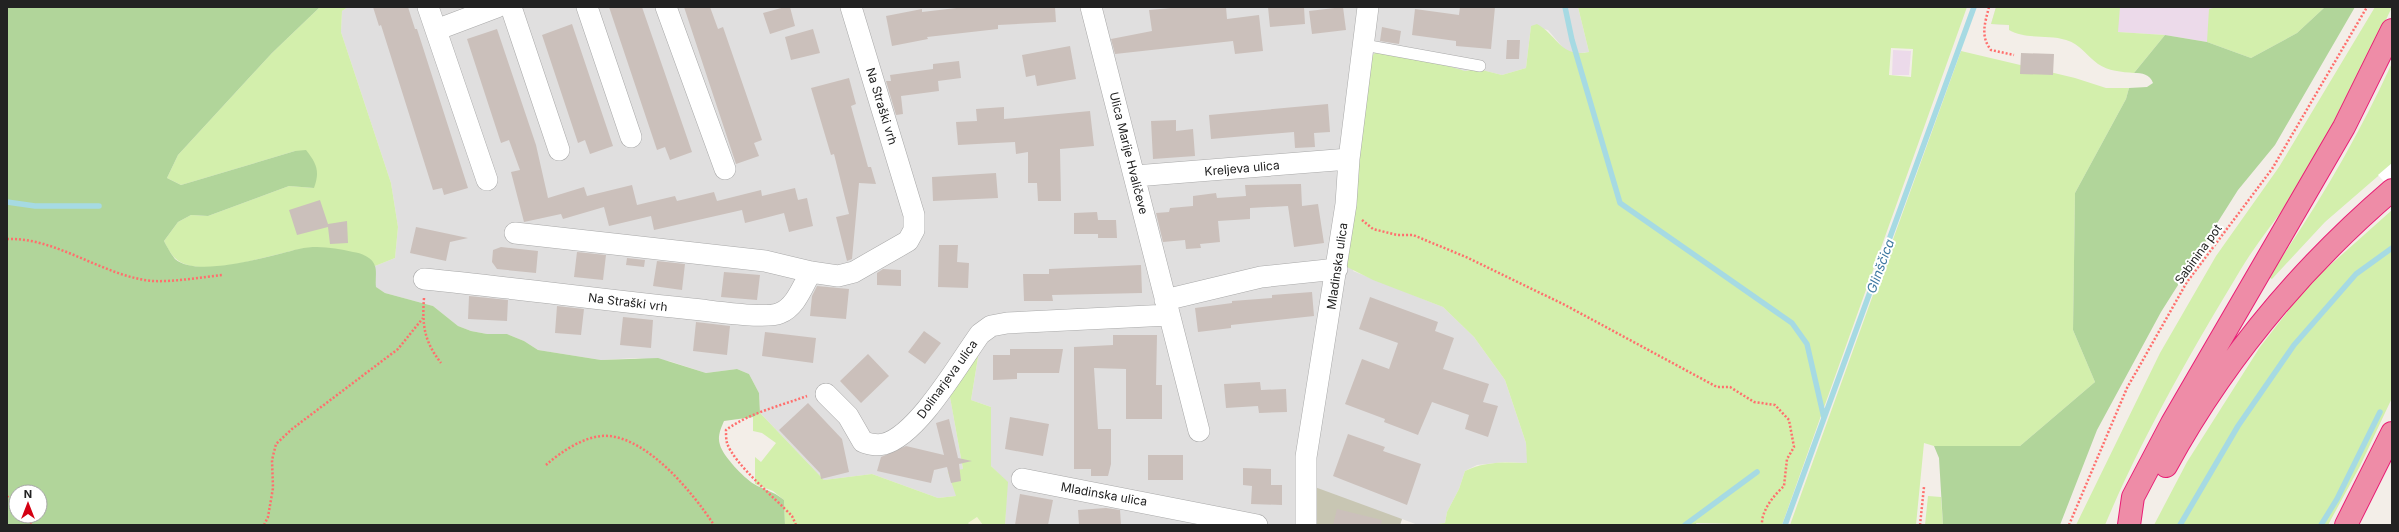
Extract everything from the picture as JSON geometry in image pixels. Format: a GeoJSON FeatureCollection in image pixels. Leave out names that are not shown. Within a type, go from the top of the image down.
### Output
{"type":"FeatureCollection","features":[{"type":"Feature","properties":{"kind":"highway"},"geometry":{"type":"LineString","coordinates":[[2129,525],[2133,497],[2172,423],[2344,127],[2392,30]]}},
{"type":"Feature","properties":{"kind":"highway"},"geometry":{"type":"LineString","coordinates":[[2137,525],[2179,443],[2232,361],[2293,285],[2349,228],[2392,190]]}},
{"type":"Feature","properties":{"kind":"highway"},"geometry":{"type":"LineString","coordinates":[[2346,525],[2392,433]]}},
{"type":"Feature","properties":{"kind":"street"},"geometry":{"type":"LineString","coordinates":[[428,7],[487,180]]}},
{"type":"Feature","properties":{"kind":"street"},"geometry":{"type":"LineString","coordinates":[[436,30],[497,7]]}},
{"type":"Feature","properties":{"kind":"street"},"geometry":{"type":"LineString","coordinates":[[511,7],[559,150]]}},
{"type":"Feature","properties":{"kind":"street"},"geometry":{"type":"LineString","coordinates":[[587,7],[631,137]]}},
{"type":"Feature","properties":{"kind":"street"},"geometry":{"type":"LineString","coordinates":[[666,7],[725,169]]}},
{"type":"Feature","properties":{"kind":"street","name":"Na Straški vrh"},"geometry":{"type":"LineString","coordinates":[[515,233],[765,261],[810,272],[838,276],[854,272],[908,241],[914,230],[914,215],[902,170],[851,7]]}},
{"type":"Feature","properties":{"kind":"street","name":"Ulica Marije Hvaličeve"},"geometry":{"type":"LineString","coordinates":[[1091,7],[1199,431]]}},
{"type":"Feature","properties":{"kind":"street","name":"Mladinska ulica"},"geometry":{"type":"LineString","coordinates":[[1306,525],[1306,457],[1337,269],[1346,204],[1349,159],[1368,7]]}},
{"type":"Feature","properties":{"kind":"street","name":"Kreljeva ulica"},"geometry":{"type":"LineString","coordinates":[[1135,176],[1349,159]]}},
{"type":"Feature","properties":{"kind":"street"},"geometry":{"type":"LineString","coordinates":[[1167,307],[1261,276],[1337,269]]}},
{"type":"Feature","properties":{"kind":"street","name":"Na Straški vrh"},"geometry":{"type":"LineString","coordinates":[[424,279],[530,289],[608,301],[746,315],[780,313],[794,302],[810,272]]}},
{"type":"Feature","properties":{"kind":"street","name":"Dolinarjeva ulica"},"geometry":{"type":"LineString","coordinates":[[826,394],[848,416],[863,442],[875,445],[885,444],[909,430],[980,334],[991,326],[1167,307]]}},
{"type":"Feature","properties":{"kind":"street","name":"Mladinska ulica"},"geometry":{"type":"LineString","coordinates":[[1022,479],[1258,525]]}},
{"type":"Feature","properties":{"kind":"lane"},"geometry":{"type":"LineString","coordinates":[[1364,45],[1480,66]]}},
{"type":"Feature","properties":{"kind":"path"},"geometry":{"type":"LineString","coordinates":[[1990,7],[1983,37],[1987,45],[1991,50],[2014,55]]}},
{"type":"Feature","properties":{"kind":"path","name":"Sabinina pot"},"geometry":{"type":"LineString","coordinates":[[2069,525],[2127,388],[2187,282],[2272,169],[2367,7]]}},
{"type":"Feature","properties":{"kind":"path"},"geometry":{"type":"LineString","coordinates":[[1346,204],[1374,229],[1397,235],[1413,234],[1466,257],[1565,305],[1717,387],[1730,387],[1754,402],[1775,405],[1789,420],[1794,447],[1787,459],[1784,486],[1776,493],[1766,509],[1762,525]]}},
{"type":"Feature","properties":{"kind":"path"},"geometry":{"type":"LineString","coordinates":[[7,239],[18,239],[66,251],[101,267],[153,281],[224,275]]}},
{"type":"Feature","properties":{"kind":"path"},"geometry":{"type":"LineString","coordinates":[[424,279],[423,318],[429,348],[441,363]]}},
{"type":"Feature","properties":{"kind":"path"},"geometry":{"type":"LineString","coordinates":[[264,525],[268,517],[273,488],[272,460],[276,444],[292,429],[398,349],[423,318]]}},
{"type":"Feature","properties":{"kind":"path"},"geometry":{"type":"LineString","coordinates":[[796,525],[792,516],[747,471],[734,454],[727,443],[726,430],[735,424],[775,408],[809,396],[826,394]]}},
{"type":"Feature","properties":{"kind":"path"},"geometry":{"type":"LineString","coordinates":[[546,465],[566,448],[584,441],[608,436],[631,442],[673,474],[696,498],[714,525]]}},
{"type":"Feature","properties":{"kind":"path"},"geometry":{"type":"LineString","coordinates":[[1920,525],[1924,487]]}},
{"type":"Feature","properties":{"kind":"shaded area"},"geometry":{"type":"Polygon","coordinates":[[[348,7],[1578,7],[1589,52],[1571,54],[1564,49],[1548,30],[1531,26],[1526,68],[1502,75],[1478,69],[1465,71],[1454,69],[1353,271],[1443,307],[1474,337],[1505,380],[1526,443],[1528,463],[1505,462],[1477,465],[1465,471],[1459,489],[1447,512],[1445,523],[1430,525],[1418,525],[1402,519],[1400,525],[1005,525],[1007,482],[991,466],[991,407],[971,400],[980,346],[948,386],[963,469],[956,496],[938,498],[872,474],[824,480],[760,413],[759,393],[749,374],[737,369],[706,373],[669,361],[636,358],[601,360],[538,350],[524,341],[507,334],[487,334],[471,331],[458,326],[433,306],[385,293],[375,287],[375,266],[395,258],[398,227],[391,183],[341,32],[342,11],[348,7]]]}},
{"type":"Feature","properties":{"kind":"shaded area"},"geometry":{"type":"Polygon","coordinates":[[[1996,7],[2325,7],[2207,42],[2165,35],[1991,24],[1996,7]]]}},
{"type":"Feature","properties":{"kind":"shaded area"},"geometry":{"type":"Polygon","coordinates":[[[1893,50],[1911,51],[1909,75],[1892,75],[1893,50]]]}},
{"type":"Feature","properties":{"kind":"shaded area"},"geometry":{"type":"Polygon","coordinates":[[[1312,486],[1402,519],[1400,525],[1313,525],[1312,486]]]}},
{"type":"Feature","properties":{"kind":"green space"},"geometry":{"type":"Polygon","coordinates":[[[7,7],[320,7],[272,53],[178,155],[167,178],[181,185],[295,151],[306,150],[313,159],[317,172],[314,188],[289,186],[208,216],[191,215],[178,222],[164,241],[175,259],[186,265],[200,267],[217,266],[236,264],[312,247],[340,249],[363,254],[371,260],[374,263],[376,271],[376,287],[385,293],[433,306],[458,326],[471,331],[487,334],[507,334],[524,341],[538,350],[601,360],[658,358],[706,373],[737,369],[749,374],[759,393],[760,413],[753,417],[724,421],[719,442],[725,455],[745,477],[754,484],[784,500],[785,525],[7,525],[7,7]]]}},
{"type":"Feature","properties":{"kind":"green space"},"geometry":{"type":"Polygon","coordinates":[[[320,7],[348,7],[342,11],[341,32],[391,183],[398,227],[395,258],[375,266],[372,262],[359,255],[331,249],[307,248],[220,266],[203,267],[188,265],[176,259],[164,241],[178,222],[191,215],[208,216],[289,186],[314,188],[295,151],[181,185],[167,178],[178,155],[272,53],[320,7]]]}},
{"type":"Feature","properties":{"kind":"green space"},"geometry":{"type":"Polygon","coordinates":[[[1578,7],[1967,7],[1782,525],[1696,523],[1697,525],[1430,525],[1445,523],[1447,512],[1459,489],[1465,471],[1480,465],[1503,462],[1527,463],[1526,443],[1505,380],[1474,337],[1443,307],[1373,280],[1345,266],[1372,56],[1377,51],[1417,57],[1465,71],[1478,69],[1502,75],[1526,68],[1531,26],[1537,24],[1566,49],[1572,52],[1589,52],[1578,7]],[[1891,48],[1889,75],[1911,77],[1913,49],[1891,48]]]}},
{"type":"Feature","properties":{"kind":"green space"},"geometry":{"type":"Polygon","coordinates":[[[1996,7],[2120,7],[2118,32],[2165,35],[2134,73],[2120,72],[2098,64],[2075,44],[2066,40],[2052,37],[2023,35],[2009,30],[2009,25],[1991,24],[1996,7]]]}},
{"type":"Feature","properties":{"kind":"green space"},"geometry":{"type":"Polygon","coordinates":[[[2217,7],[2325,7],[2297,33],[2251,58],[2207,42],[2209,9],[2217,7]]]}},
{"type":"Feature","properties":{"kind":"green space"},"geometry":{"type":"Polygon","coordinates":[[[2325,7],[2355,7],[2275,145],[2238,190],[2161,312],[2097,430],[2060,525],[1943,525],[1939,458],[1934,446],[2020,446],[2095,382],[2073,330],[2075,193],[2126,99],[2129,88],[2147,87],[2153,83],[2148,76],[2134,73],[2165,35],[2207,42],[2251,58],[2297,33],[2325,7]]]}},
{"type":"Feature","properties":{"kind":"green space"},"geometry":{"type":"Polygon","coordinates":[[[2375,7],[2392,7],[2339,114],[2298,188],[2248,257],[2186,362],[2135,459],[2105,525],[2076,525],[2160,353],[2216,256],[2279,167],[2375,7]]]}},
{"type":"Feature","properties":{"kind":"green space"},"geometry":{"type":"Polygon","coordinates":[[[1961,51],[2075,78],[2106,88],[2129,88],[2126,99],[2075,193],[2073,330],[2095,382],[2020,446],[1934,446],[1924,443],[1916,525],[1790,525],[1961,51]]]}},
{"type":"Feature","properties":{"kind":"green space"},"geometry":{"type":"Polygon","coordinates":[[[2392,63],[2392,164],[2325,222],[2272,279],[2268,277],[2303,226],[2335,173],[2365,119],[2392,63]]]}},
{"type":"Feature","properties":{"kind":"green space"},"geometry":{"type":"Polygon","coordinates":[[[2392,210],[2392,398],[2360,466],[2328,525],[2154,525],[2187,462],[2260,347],[2309,284],[2392,210]]]}},
{"type":"Feature","properties":{"kind":"green space"},"geometry":{"type":"Polygon","coordinates":[[[980,345],[971,400],[991,407],[991,466],[1008,482],[1005,525],[983,525],[977,517],[968,523],[970,525],[785,525],[784,500],[773,491],[755,484],[755,457],[761,462],[776,443],[762,433],[753,431],[753,417],[760,413],[824,480],[872,474],[938,498],[956,496],[948,472],[963,469],[948,386],[980,345]]]}},
{"type":"Feature","properties":{"kind":"green space"},"geometry":{"type":"Polygon","coordinates":[[[1928,496],[1941,497],[1943,525],[1925,525],[1928,496]]]}},
{"type":"Feature","properties":{"kind":"green space"},"geometry":{"type":"Polygon","coordinates":[[[977,517],[983,525],[970,525],[968,523],[977,517]]]}},
{"type":"Feature","properties":{"kind":"pier"},"geometry":{"type":"Polygon","coordinates":[[[2392,163],[2392,190],[2378,175],[2392,163]]]}},
{"type":"Feature","properties":{"kind":"building"},"geometry":{"type":"Polygon","coordinates":[[[373,7],[408,7],[415,29],[417,29],[468,188],[444,195],[442,188],[433,190],[381,25],[379,26],[373,7]]]}},
{"type":"Feature","properties":{"kind":"building"},"geometry":{"type":"Polygon","coordinates":[[[609,7],[642,7],[692,152],[670,160],[665,147],[657,150],[609,7]]]}},
{"type":"Feature","properties":{"kind":"building"},"geometry":{"type":"Polygon","coordinates":[[[684,7],[710,7],[718,29],[723,27],[762,140],[754,143],[759,156],[736,164],[684,7]]]}},
{"type":"Feature","properties":{"kind":"building"},"geometry":{"type":"Polygon","coordinates":[[[790,7],[795,26],[770,34],[763,13],[790,7]]]}},
{"type":"Feature","properties":{"kind":"building"},"geometry":{"type":"Polygon","coordinates":[[[965,7],[1055,7],[1056,22],[998,25],[998,29],[927,37],[928,39],[892,46],[886,16],[922,9],[922,12],[965,7]]]}},
{"type":"Feature","properties":{"kind":"building"},"geometry":{"type":"Polygon","coordinates":[[[1182,7],[1226,7],[1227,19],[1259,15],[1263,51],[1235,54],[1233,41],[1115,54],[1111,39],[1152,31],[1149,10],[1182,7]]]}},
{"type":"Feature","properties":{"kind":"building"},"geometry":{"type":"Polygon","coordinates":[[[1268,7],[1304,7],[1305,24],[1270,27],[1268,7]]]}},
{"type":"Feature","properties":{"kind":"building"},"geometry":{"type":"Polygon","coordinates":[[[1343,7],[1346,30],[1312,34],[1309,11],[1343,7]]]}},
{"type":"Feature","properties":{"kind":"building"},"geometry":{"type":"Polygon","coordinates":[[[1460,7],[1495,7],[1491,49],[1456,46],[1456,41],[1412,35],[1415,9],[1459,15],[1460,7]]]}},
{"type":"Feature","properties":{"kind":"building"},"geometry":{"type":"Polygon","coordinates":[[[572,24],[613,146],[590,154],[585,140],[578,143],[542,35],[572,24]]]}},
{"type":"Feature","properties":{"kind":"building"},"geometry":{"type":"Polygon","coordinates":[[[1382,27],[1401,31],[1399,44],[1380,41],[1382,27]]]}},
{"type":"Feature","properties":{"kind":"building"},"geometry":{"type":"Polygon","coordinates":[[[497,29],[536,145],[548,198],[584,187],[587,196],[632,185],[637,205],[675,196],[677,201],[714,192],[717,201],[761,190],[762,196],[795,188],[798,200],[807,198],[813,226],[789,232],[784,213],[745,223],[742,210],[654,230],[651,216],[609,226],[604,207],[563,219],[561,214],[524,222],[511,172],[520,170],[509,140],[501,143],[467,39],[497,29]]]}},
{"type":"Feature","properties":{"kind":"building"},"geometry":{"type":"Polygon","coordinates":[[[813,29],[820,53],[791,60],[785,37],[813,29]]]}},
{"type":"Feature","properties":{"kind":"building"},"geometry":{"type":"Polygon","coordinates":[[[1507,40],[1520,40],[1519,59],[1506,59],[1507,40]]]}},
{"type":"Feature","properties":{"kind":"building"},"geometry":{"type":"Polygon","coordinates":[[[1070,46],[1076,79],[1037,86],[1035,75],[1026,77],[1022,55],[1070,46]]]}},
{"type":"Feature","properties":{"kind":"building"},"geometry":{"type":"Polygon","coordinates":[[[2021,53],[2054,54],[2053,75],[2020,74],[2021,53]]]}},
{"type":"Feature","properties":{"kind":"building"},"geometry":{"type":"Polygon","coordinates":[[[959,61],[961,78],[938,81],[939,91],[901,96],[903,114],[896,115],[886,81],[891,81],[890,75],[933,69],[933,64],[959,61]]]}},
{"type":"Feature","properties":{"kind":"building"},"geometry":{"type":"Polygon","coordinates":[[[849,78],[856,104],[851,106],[868,167],[871,167],[876,184],[859,183],[852,259],[847,261],[836,217],[849,214],[834,154],[831,155],[811,88],[849,78]]]}},
{"type":"Feature","properties":{"kind":"building"},"geometry":{"type":"Polygon","coordinates":[[[1328,104],[1330,132],[1314,133],[1315,147],[1295,148],[1294,132],[1211,139],[1209,115],[1328,104]]]}},
{"type":"Feature","properties":{"kind":"building"},"geometry":{"type":"Polygon","coordinates":[[[1004,107],[1004,119],[1090,111],[1094,146],[1060,149],[1061,201],[1038,201],[1037,183],[1028,183],[1028,152],[1016,154],[1015,142],[958,145],[956,122],[977,121],[976,109],[1004,107]]]}},
{"type":"Feature","properties":{"kind":"building"},"geometry":{"type":"Polygon","coordinates":[[[1176,120],[1176,131],[1193,129],[1195,156],[1153,159],[1151,121],[1176,120]]]}},
{"type":"Feature","properties":{"kind":"building"},"geometry":{"type":"Polygon","coordinates":[[[996,173],[998,198],[933,201],[932,177],[996,173]]]}},
{"type":"Feature","properties":{"kind":"building"},"geometry":{"type":"Polygon","coordinates":[[[1301,184],[1302,206],[1318,204],[1324,243],[1294,247],[1288,206],[1250,208],[1250,219],[1218,221],[1220,242],[1200,244],[1201,248],[1186,249],[1185,240],[1163,242],[1156,213],[1169,212],[1170,208],[1193,206],[1193,196],[1216,193],[1217,198],[1246,196],[1245,185],[1301,184]]]}},
{"type":"Feature","properties":{"kind":"building"},"geometry":{"type":"Polygon","coordinates":[[[320,200],[328,224],[347,221],[348,243],[330,244],[328,227],[297,235],[289,210],[320,200]]]}},
{"type":"Feature","properties":{"kind":"building"},"geometry":{"type":"Polygon","coordinates":[[[1097,212],[1098,220],[1116,220],[1117,238],[1098,238],[1098,234],[1074,234],[1074,213],[1097,212]]]}},
{"type":"Feature","properties":{"kind":"building"},"geometry":{"type":"Polygon","coordinates":[[[416,227],[468,238],[450,242],[446,261],[410,253],[416,227]]]}},
{"type":"Feature","properties":{"kind":"building"},"geometry":{"type":"Polygon","coordinates":[[[939,245],[958,245],[957,262],[969,263],[968,288],[938,287],[939,245]]]}},
{"type":"Feature","properties":{"kind":"building"},"geometry":{"type":"Polygon","coordinates":[[[501,247],[538,251],[536,273],[497,269],[492,262],[493,250],[501,247]]]}},
{"type":"Feature","properties":{"kind":"building"},"geometry":{"type":"Polygon","coordinates":[[[577,252],[606,255],[603,280],[574,277],[577,252]]]}},
{"type":"Feature","properties":{"kind":"building"},"geometry":{"type":"Polygon","coordinates":[[[627,258],[645,260],[644,267],[626,265],[627,258]]]}},
{"type":"Feature","properties":{"kind":"building"},"geometry":{"type":"Polygon","coordinates":[[[657,261],[685,264],[682,290],[653,286],[657,261]]]}},
{"type":"Feature","properties":{"kind":"building"},"geometry":{"type":"Polygon","coordinates":[[[1141,265],[1142,293],[1052,295],[1053,301],[1024,301],[1023,274],[1049,274],[1049,269],[1141,265]]]}},
{"type":"Feature","properties":{"kind":"building"},"geometry":{"type":"Polygon","coordinates":[[[883,269],[901,270],[901,286],[877,285],[877,273],[883,269]]]}},
{"type":"Feature","properties":{"kind":"building"},"geometry":{"type":"Polygon","coordinates":[[[724,272],[760,275],[757,300],[721,297],[724,272]]]}},
{"type":"Feature","properties":{"kind":"building"},"geometry":{"type":"Polygon","coordinates":[[[817,286],[849,289],[846,319],[810,316],[812,296],[817,286]]]}},
{"type":"Feature","properties":{"kind":"building"},"geometry":{"type":"Polygon","coordinates":[[[1312,292],[1314,316],[1231,325],[1231,328],[1198,332],[1195,308],[1232,303],[1232,301],[1272,298],[1272,295],[1312,292]]]}},
{"type":"Feature","properties":{"kind":"building"},"geometry":{"type":"Polygon","coordinates":[[[469,296],[508,300],[507,321],[468,319],[469,296]]]}},
{"type":"Feature","properties":{"kind":"building"},"geometry":{"type":"Polygon","coordinates":[[[1370,297],[1438,322],[1435,331],[1454,338],[1443,369],[1489,384],[1483,402],[1498,406],[1488,437],[1465,429],[1469,415],[1432,402],[1418,435],[1384,422],[1385,419],[1345,404],[1362,359],[1389,369],[1398,343],[1359,329],[1370,297]]]}},
{"type":"Feature","properties":{"kind":"building"},"geometry":{"type":"Polygon","coordinates":[[[557,306],[584,309],[581,335],[555,333],[557,306]]]}},
{"type":"Feature","properties":{"kind":"building"},"geometry":{"type":"Polygon","coordinates":[[[623,317],[653,320],[651,348],[620,345],[623,317]]]}},
{"type":"Feature","properties":{"kind":"building"},"geometry":{"type":"Polygon","coordinates":[[[696,322],[730,326],[727,355],[693,351],[696,322]]]}},
{"type":"Feature","properties":{"kind":"building"},"geometry":{"type":"Polygon","coordinates":[[[924,331],[941,343],[925,364],[908,352],[924,331]]]}},
{"type":"Feature","properties":{"kind":"building"},"geometry":{"type":"Polygon","coordinates":[[[765,332],[816,338],[813,363],[762,356],[765,332]]]}},
{"type":"Feature","properties":{"kind":"building"},"geometry":{"type":"Polygon","coordinates":[[[1113,335],[1157,335],[1156,385],[1162,385],[1162,419],[1126,419],[1126,369],[1094,368],[1098,429],[1111,429],[1111,464],[1108,476],[1091,476],[1091,469],[1074,469],[1074,347],[1113,345],[1113,335]]]}},
{"type":"Feature","properties":{"kind":"building"},"geometry":{"type":"Polygon","coordinates":[[[1010,349],[1063,349],[1059,373],[1017,373],[1017,379],[993,380],[993,355],[1010,355],[1010,349]]]}},
{"type":"Feature","properties":{"kind":"building"},"geometry":{"type":"Polygon","coordinates":[[[868,354],[889,376],[861,403],[840,381],[868,354]]]}},
{"type":"Feature","properties":{"kind":"building"},"geometry":{"type":"Polygon","coordinates":[[[1260,382],[1261,390],[1286,389],[1287,412],[1259,413],[1258,406],[1226,408],[1224,384],[1260,382]]]}},
{"type":"Feature","properties":{"kind":"building"},"geometry":{"type":"Polygon","coordinates":[[[808,403],[842,439],[849,472],[821,479],[820,473],[779,430],[808,403]]]}},
{"type":"Feature","properties":{"kind":"building"},"geometry":{"type":"Polygon","coordinates":[[[1010,417],[1049,424],[1043,456],[1005,449],[1010,417]]]}},
{"type":"Feature","properties":{"kind":"building"},"geometry":{"type":"Polygon","coordinates":[[[949,419],[958,458],[972,461],[959,464],[961,481],[951,483],[947,467],[934,470],[931,483],[877,471],[881,457],[906,446],[944,455],[936,423],[949,419]]]}},
{"type":"Feature","properties":{"kind":"building"},"geometry":{"type":"Polygon","coordinates":[[[1348,434],[1385,447],[1383,451],[1421,464],[1407,505],[1333,476],[1348,434]]]}},
{"type":"Feature","properties":{"kind":"building"},"geometry":{"type":"Polygon","coordinates":[[[1148,455],[1183,455],[1183,480],[1148,480],[1148,455]]]}},
{"type":"Feature","properties":{"kind":"building"},"geometry":{"type":"Polygon","coordinates":[[[1243,468],[1271,469],[1271,485],[1282,485],[1282,505],[1251,504],[1252,486],[1243,485],[1243,468]]]}},
{"type":"Feature","properties":{"kind":"building"},"geometry":{"type":"Polygon","coordinates":[[[1020,494],[1053,500],[1048,525],[1015,525],[1020,494]]]}},
{"type":"Feature","properties":{"kind":"building"},"geometry":{"type":"Polygon","coordinates":[[[1106,508],[1120,510],[1121,525],[1079,525],[1078,510],[1106,508]]]}},
{"type":"Feature","properties":{"kind":"building"},"geometry":{"type":"Polygon","coordinates":[[[1337,509],[1382,520],[1381,525],[1333,525],[1337,509]]]}},
{"type":"Feature","properties":{"kind":"waterway"},"geometry":{"type":"LineString","coordinates":[[1565,7],[1572,40],[1620,203],[1792,323],[1807,344],[1824,418]]}},
{"type":"Feature","properties":{"kind":"waterway","name":"Glinščica"},"geometry":{"type":"LineString","coordinates":[[1785,525],[1974,7]]}},
{"type":"Feature","properties":{"kind":"waterway"},"geometry":{"type":"LineString","coordinates":[[7,202],[35,206],[99,206]]}},
{"type":"Feature","properties":{"kind":"waterway"},"geometry":{"type":"LineString","coordinates":[[2180,525],[2238,426],[2294,345],[2356,274],[2392,248]]}},
{"type":"Feature","properties":{"kind":"waterway"},"geometry":{"type":"LineString","coordinates":[[2321,525],[2337,499],[2380,412]]}},
{"type":"Feature","properties":{"kind":"waterway"},"geometry":{"type":"LineString","coordinates":[[1685,525],[1757,472]]}}]}
